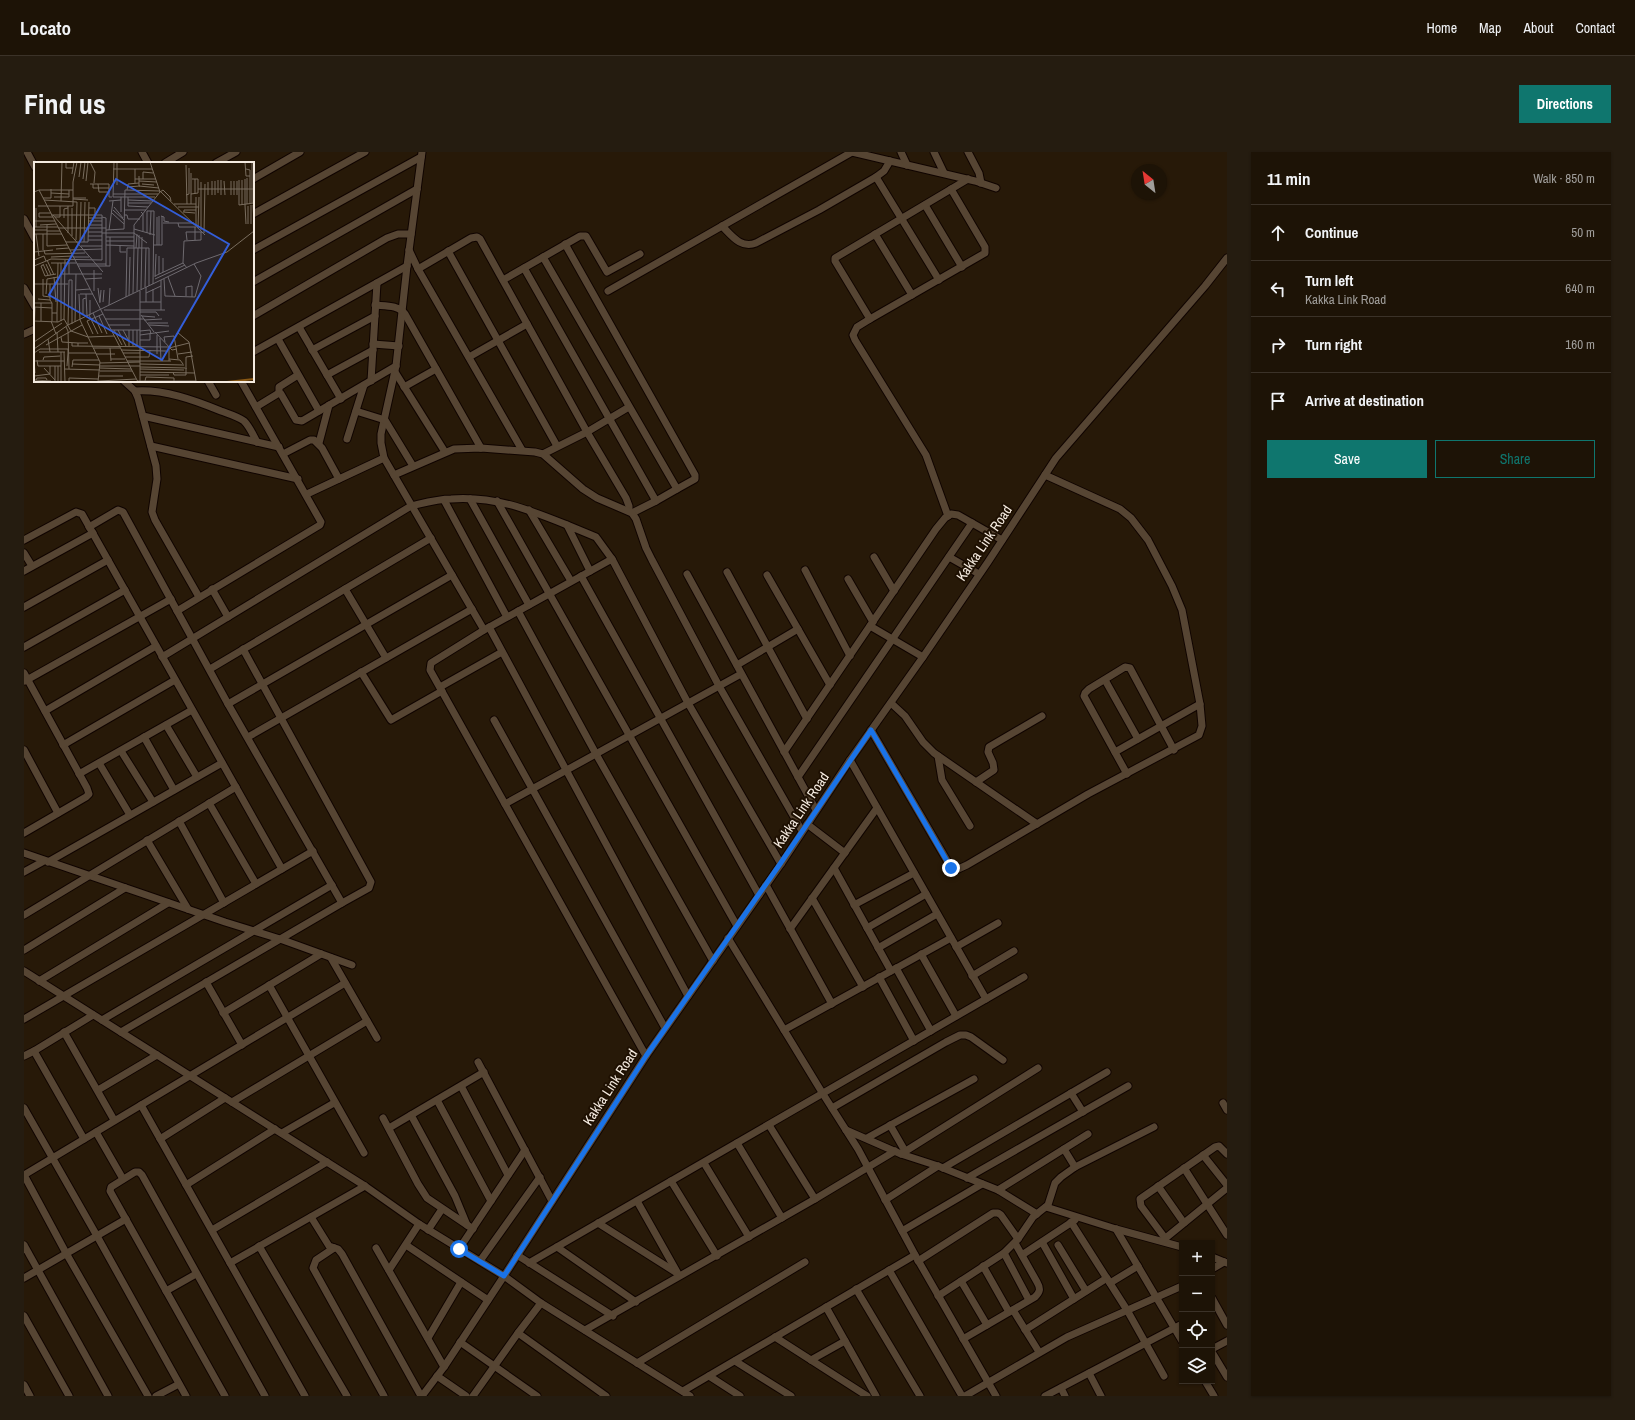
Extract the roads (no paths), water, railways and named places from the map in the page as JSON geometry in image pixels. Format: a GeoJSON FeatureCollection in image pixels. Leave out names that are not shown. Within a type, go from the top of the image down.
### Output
{"type":"FeatureCollection","features":[{"type":"Feature","properties":{"kind":"street"},"geometry":{"type":"LineString","coordinates":[[142,152],[147,162]]}},
{"type":"Feature","properties":{"kind":"street"},"geometry":{"type":"LineString","coordinates":[[167,162],[183,152]]}},
{"type":"Feature","properties":{"kind":"street"},"geometry":{"type":"LineString","coordinates":[[218,162],[236,152]]}},
{"type":"Feature","properties":{"kind":"street"},"geometry":{"type":"LineString","coordinates":[[254,178],[300,152]]}},
{"type":"Feature","properties":{"kind":"street"},"geometry":{"type":"LineString","coordinates":[[254,213],[365,152]]}},
{"type":"Feature","properties":{"kind":"street"},"geometry":{"type":"LineString","coordinates":[[608,291],[852,152],[872,155],[890,161],[968,179],[996,188]]}},
{"type":"Feature","properties":{"kind":"street"},"geometry":{"type":"LineString","coordinates":[[901,152],[907,165]]}},
{"type":"Feature","properties":{"kind":"street"},"geometry":{"type":"LineString","coordinates":[[934,152],[944,173]]}},
{"type":"Feature","properties":{"kind":"street"},"geometry":{"type":"LineString","coordinates":[[968,152],[979,173],[981,183]]}},
{"type":"Feature","properties":{"kind":"street"},"geometry":{"type":"LineString","coordinates":[[421,154],[396,369],[380,442],[384,458],[472,609],[502,652],[688,996]]}},
{"type":"Feature","properties":{"kind":"street"},"geometry":{"type":"LineString","coordinates":[[254,249],[421,154]]}},
{"type":"Feature","properties":{"kind":"street"},"geometry":{"type":"LineString","coordinates":[[27,156],[34,166]]}},
{"type":"Feature","properties":{"kind":"street"},"geometry":{"type":"LineString","coordinates":[[722,226],[741,243],[749,246],[784,229],[876,177],[884,171],[890,161]]}},
{"type":"Feature","properties":{"kind":"street"},"geometry":{"type":"LineString","coordinates":[[876,177],[939,280]]}},
{"type":"Feature","properties":{"kind":"street"},"geometry":{"type":"LineString","coordinates":[[870,319],[835,258],[968,179]]}},
{"type":"Feature","properties":{"kind":"street"},"geometry":{"type":"LineString","coordinates":[[254,281],[416,189]]}},
{"type":"Feature","properties":{"kind":"street"},"geometry":{"type":"LineString","coordinates":[[948,516],[926,455],[855,340],[854,331],[857,327],[870,319],[982,256],[986,250],[951,189]]}},
{"type":"Feature","properties":{"kind":"street"},"geometry":{"type":"LineString","coordinates":[[925,205],[962,267]]}},
{"type":"Feature","properties":{"kind":"street"},"geometry":{"type":"LineString","coordinates":[[24,219],[34,237]]}},
{"type":"Feature","properties":{"kind":"street"},"geometry":{"type":"LineString","coordinates":[[254,315],[387,238],[398,234],[411,234]]}},
{"type":"Feature","properties":{"kind":"street"},"geometry":{"type":"LineString","coordinates":[[875,234],[912,295]]}},
{"type":"Feature","properties":{"kind":"street"},"geometry":{"type":"LineString","coordinates":[[503,280],[580,236],[586,236],[607,272],[640,254]]}},
{"type":"Feature","properties":{"kind":"street"},"geometry":{"type":"LineString","coordinates":[[418,269],[471,238],[477,237],[480,239],[587,432],[626,498],[652,560],[719,686],[802,832]]}},
{"type":"Feature","properties":{"kind":"street"},"geometry":{"type":"LineString","coordinates":[[394,475],[454,449],[481,448],[522,450],[543,454],[583,489],[597,498],[631,512],[677,490],[694,479],[695,474],[565,244]]}},
{"type":"Feature","properties":{"kind":"street"},"geometry":{"type":"LineString","coordinates":[[409,250],[418,269],[522,450]]}},
{"type":"Feature","properties":{"kind":"street"},"geometry":{"type":"LineString","coordinates":[[448,251],[557,446]]}},
{"type":"Feature","properties":{"kind":"street"},"geometry":{"type":"LineString","coordinates":[[543,256],[677,490]]}},
{"type":"Feature","properties":{"kind":"street","name":"Kakka Link Road"},"geometry":{"type":"LineString","coordinates":[[422,1396],[444,1367],[504,1276],[646,1056],[766,885],[850,760],[923,658],[1045,475],[1065,447],[1205,286],[1227,258]]}},
{"type":"Feature","properties":{"kind":"street"},"geometry":{"type":"LineString","coordinates":[[254,351],[407,266]]}},
{"type":"Feature","properties":{"kind":"street"},"geometry":{"type":"LineString","coordinates":[[524,268],[656,501]]}},
{"type":"Feature","properties":{"kind":"street"},"geometry":{"type":"LineString","coordinates":[[347,439],[367,383],[373,347],[377,283]]}},
{"type":"Feature","properties":{"kind":"street"},"geometry":{"type":"LineString","coordinates":[[25,291],[34,305]]}},
{"type":"Feature","properties":{"kind":"street"},"geometry":{"type":"LineString","coordinates":[[375,305],[402,310],[481,448]]}},
{"type":"Feature","properties":{"kind":"street"},"geometry":{"type":"LineString","coordinates":[[312,350],[375,316]]}},
{"type":"Feature","properties":{"kind":"street"},"geometry":{"type":"LineString","coordinates":[[469,357],[527,324]]}},
{"type":"Feature","properties":{"kind":"street"},"geometry":{"type":"LineString","coordinates":[[299,327],[341,399]]}},
{"type":"Feature","properties":{"kind":"street"},"geometry":{"type":"LineString","coordinates":[[24,334],[34,329]]}},
{"type":"Feature","properties":{"kind":"street"},"geometry":{"type":"LineString","coordinates":[[278,338],[319,411]]}},
{"type":"Feature","properties":{"kind":"street"},"geometry":{"type":"LineString","coordinates":[[327,375],[373,347],[399,346]]}},
{"type":"Feature","properties":{"kind":"street"},"geometry":{"type":"LineString","coordinates":[[298,375],[279,387],[279,393],[296,420],[298,422],[302,422],[367,383],[396,369]]}},
{"type":"Feature","properties":{"kind":"street"},"geometry":{"type":"LineString","coordinates":[[396,369],[404,387],[445,452]]}},
{"type":"Feature","properties":{"kind":"street"},"geometry":{"type":"LineString","coordinates":[[404,387],[436,369]]}},
{"type":"Feature","properties":{"kind":"street"},"geometry":{"type":"LineString","coordinates":[[125,382],[135,391],[156,466],[157,479],[152,512],[155,520],[199,597]]}},
{"type":"Feature","properties":{"kind":"street"},"geometry":{"type":"LineString","coordinates":[[209,382],[216,395]]}},
{"type":"Feature","properties":{"kind":"street"},"geometry":{"type":"LineString","coordinates":[[177,611],[320,525],[321,519],[242,382]]}},
{"type":"Feature","properties":{"kind":"street"},"geometry":{"type":"LineString","coordinates":[[135,391],[154,391],[174,395],[206,405],[239,418],[248,426],[256,442]]}},
{"type":"Feature","properties":{"kind":"street"},"geometry":{"type":"LineString","coordinates":[[256,406],[279,393]]}},
{"type":"Feature","properties":{"kind":"street"},"geometry":{"type":"LineString","coordinates":[[319,443],[329,405]]}},
{"type":"Feature","properties":{"kind":"street"},"geometry":{"type":"LineString","coordinates":[[543,454],[587,432],[629,407]]}},
{"type":"Feature","properties":{"kind":"street"},"geometry":{"type":"LineString","coordinates":[[356,411],[385,420],[413,466]]}},
{"type":"Feature","properties":{"kind":"street"},"geometry":{"type":"LineString","coordinates":[[143,416],[279,446]]}},
{"type":"Feature","properties":{"kind":"street"},"geometry":{"type":"LineString","coordinates":[[283,454],[310,440],[314,440],[319,443],[339,479]]}},
{"type":"Feature","properties":{"kind":"street"},"geometry":{"type":"LineString","coordinates":[[151,446],[298,479]]}},
{"type":"Feature","properties":{"kind":"street"},"geometry":{"type":"LineString","coordinates":[[307,494],[384,458]]}},
{"type":"Feature","properties":{"kind":"street"},"geometry":{"type":"LineString","coordinates":[[871,730],[953,870],[967,865],[1088,794],[1174,750],[1199,735],[1202,726],[1200,704],[1181,605],[1148,540],[1131,518],[1120,509],[1045,475]]}},
{"type":"Feature","properties":{"kind":"street"},"geometry":{"type":"LineString","coordinates":[[470,499],[529,605]]}},
{"type":"Feature","properties":{"kind":"street"},"geometry":{"type":"LineString","coordinates":[[162,657],[411,506],[444,500],[470,499],[497,501],[529,510],[596,537],[612,558],[688,703],[780,864]]}},
{"type":"Feature","properties":{"kind":"street"},"geometry":{"type":"LineString","coordinates":[[444,500],[507,617]]}},
{"type":"Feature","properties":{"kind":"street"},"geometry":{"type":"LineString","coordinates":[[497,501],[737,926]]}},
{"type":"Feature","properties":{"kind":"street"},"geometry":{"type":"LineString","coordinates":[[24,571],[91,530],[118,510],[123,512],[228,704],[342,903]]}},
{"type":"Feature","properties":{"kind":"street"},"geometry":{"type":"LineString","coordinates":[[529,510],[571,581]]}},
{"type":"Feature","properties":{"kind":"street"},"geometry":{"type":"LineString","coordinates":[[24,540],[76,512],[82,514],[282,869]]}},
{"type":"Feature","properties":{"kind":"street"},"geometry":{"type":"LineString","coordinates":[[784,752],[936,529],[948,516],[951,514],[958,515],[1002,540]]}},
{"type":"Feature","properties":{"kind":"street"},"geometry":{"type":"LineString","coordinates":[[798,777],[972,524]]}},
{"type":"Feature","properties":{"kind":"street"},"geometry":{"type":"LineString","coordinates":[[567,525],[590,571]]}},
{"type":"Feature","properties":{"kind":"street"},"geometry":{"type":"LineString","coordinates":[[210,669],[430,538]]}},
{"type":"Feature","properties":{"kind":"street"},"geometry":{"type":"LineString","coordinates":[[24,553],[32,566]]}},
{"type":"Feature","properties":{"kind":"street"},"geometry":{"type":"LineString","coordinates":[[874,557],[894,591]]}},
{"type":"Feature","properties":{"kind":"street"},"geometry":{"type":"LineString","coordinates":[[949,557],[980,574]]}},
{"type":"Feature","properties":{"kind":"street"},"geometry":{"type":"LineString","coordinates":[[612,558],[486,628],[431,663],[430,670],[646,1056]]}},
{"type":"Feature","properties":{"kind":"street"},"geometry":{"type":"LineString","coordinates":[[24,607],[108,560]]}},
{"type":"Feature","properties":{"kind":"street"},"geometry":{"type":"LineString","coordinates":[[805,570],[850,656]]}},
{"type":"Feature","properties":{"kind":"street"},"geometry":{"type":"LineString","coordinates":[[727,572],[807,719]]}},
{"type":"Feature","properties":{"kind":"street"},"geometry":{"type":"LineString","coordinates":[[687,574],[816,810]]}},
{"type":"Feature","properties":{"kind":"street"},"geometry":{"type":"LineString","coordinates":[[228,704],[452,575]]}},
{"type":"Feature","properties":{"kind":"street"},"geometry":{"type":"LineString","coordinates":[[767,575],[830,685]]}},
{"type":"Feature","properties":{"kind":"street"},"geometry":{"type":"LineString","coordinates":[[580,576],[759,895]]}},
{"type":"Feature","properties":{"kind":"street"},"geometry":{"type":"LineString","coordinates":[[848,579],[872,624],[923,658]]}},
{"type":"Feature","properties":{"kind":"street"},"geometry":{"type":"LineString","coordinates":[[345,589],[386,658]]}},
{"type":"Feature","properties":{"kind":"street"},"geometry":{"type":"LineString","coordinates":[[24,647],[125,590]]}},
{"type":"Feature","properties":{"kind":"street"},"geometry":{"type":"LineString","coordinates":[[212,590],[228,617]]}},
{"type":"Feature","properties":{"kind":"street"},"geometry":{"type":"LineString","coordinates":[[25,831],[88,796],[88,790],[45,711],[25,678],[171,599]]}},
{"type":"Feature","properties":{"kind":"street"},"geometry":{"type":"LineString","coordinates":[[248,737],[472,609]]}},
{"type":"Feature","properties":{"kind":"street"},"geometry":{"type":"LineString","coordinates":[[518,611],[596,754],[713,961]]}},
{"type":"Feature","properties":{"kind":"street"},"geometry":{"type":"LineString","coordinates":[[737,665],[798,629]]}},
{"type":"Feature","properties":{"kind":"street"},"geometry":{"type":"LineString","coordinates":[[45,711],[156,646]]}},
{"type":"Feature","properties":{"kind":"street"},"geometry":{"type":"LineString","coordinates":[[121,1032],[369,888],[371,882],[243,650]]}},
{"type":"Feature","properties":{"kind":"street"},"geometry":{"type":"LineString","coordinates":[[361,672],[391,720],[502,652]]}},
{"type":"Feature","properties":{"kind":"street"},"geometry":{"type":"LineString","coordinates":[[1127,774],[1084,696],[1087,690],[1126,667],[1129,668],[1174,750]]}},
{"type":"Feature","properties":{"kind":"street"},"geometry":{"type":"LineString","coordinates":[[504,804],[742,674]]}},
{"type":"Feature","properties":{"kind":"street"},"geometry":{"type":"LineString","coordinates":[[63,745],[175,680]]}},
{"type":"Feature","properties":{"kind":"street"},"geometry":{"type":"LineString","coordinates":[[1105,680],[1138,739]]}},
{"type":"Feature","properties":{"kind":"street"},"geometry":{"type":"LineString","coordinates":[[891,703],[910,721],[928,747],[938,756],[1037,824]]}},
{"type":"Feature","properties":{"kind":"street"},"geometry":{"type":"LineString","coordinates":[[1114,752],[1200,704]]}},
{"type":"Feature","properties":{"kind":"street"},"geometry":{"type":"LineString","coordinates":[[79,774],[192,710]]}},
{"type":"Feature","properties":{"kind":"street"},"geometry":{"type":"LineString","coordinates":[[976,782],[994,770],[993,763],[988,752],[989,747],[1042,716]]}},
{"type":"Feature","properties":{"kind":"street"},"geometry":{"type":"LineString","coordinates":[[494,720],[665,1028]]}},
{"type":"Feature","properties":{"kind":"street"},"geometry":{"type":"LineString","coordinates":[[166,725],[197,777]]}},
{"type":"Feature","properties":{"kind":"street"},"geometry":{"type":"LineString","coordinates":[[144,737],[174,790]]}},
{"type":"Feature","properties":{"kind":"street"},"geometry":{"type":"LineString","coordinates":[[24,750],[58,813]]}},
{"type":"Feature","properties":{"kind":"street"},"geometry":{"type":"LineString","coordinates":[[120,751],[153,802]]}},
{"type":"Feature","properties":{"kind":"street"},"geometry":{"type":"LineString","coordinates":[[938,756],[942,780],[970,826]]}},
{"type":"Feature","properties":{"kind":"street"},"geometry":{"type":"LineString","coordinates":[[850,760],[986,999]]}},
{"type":"Feature","properties":{"kind":"street"},"geometry":{"type":"LineString","coordinates":[[99,763],[130,815]]}},
{"type":"Feature","properties":{"kind":"street"},"geometry":{"type":"LineString","coordinates":[[24,872],[222,763]]}},
{"type":"Feature","properties":{"kind":"street"},"geometry":{"type":"LineString","coordinates":[[24,915],[236,787]]}},
{"type":"Feature","properties":{"kind":"street"},"geometry":{"type":"LineString","coordinates":[[209,803],[256,884]]}},
{"type":"Feature","properties":{"kind":"street"},"geometry":{"type":"LineString","coordinates":[[790,929],[877,808]]}},
{"type":"Feature","properties":{"kind":"street"},"geometry":{"type":"LineString","coordinates":[[178,821],[224,902]]}},
{"type":"Feature","properties":{"kind":"street"},"geometry":{"type":"LineString","coordinates":[[807,824],[845,853]]}},
{"type":"Feature","properties":{"kind":"street"},"geometry":{"type":"LineString","coordinates":[[147,840],[188,909]]}},
{"type":"Feature","properties":{"kind":"street"},"geometry":{"type":"LineString","coordinates":[[24,1019],[313,851]]}},
{"type":"Feature","properties":{"kind":"street"},"geometry":{"type":"LineString","coordinates":[[24,853],[168,903],[280,939],[352,966]]}},
{"type":"Feature","properties":{"kind":"street"},"geometry":{"type":"LineString","coordinates":[[834,868],[878,948],[894,969],[931,1031]]}},
{"type":"Feature","properties":{"kind":"street"},"geometry":{"type":"LineString","coordinates":[[854,905],[914,873]]}},
{"type":"Feature","properties":{"kind":"street"},"geometry":{"type":"LineString","coordinates":[[102,1020],[332,884]]}},
{"type":"Feature","properties":{"kind":"street"},"geometry":{"type":"LineString","coordinates":[[766,885],[832,1004]]}},
{"type":"Feature","properties":{"kind":"street"},"geometry":{"type":"LineString","coordinates":[[25,947],[125,888]]}},
{"type":"Feature","properties":{"kind":"street"},"geometry":{"type":"LineString","coordinates":[[867,928],[926,894]]}},
{"type":"Feature","properties":{"kind":"street"},"geometry":{"type":"LineString","coordinates":[[812,898],[863,987]]}},
{"type":"Feature","properties":{"kind":"street"},"geometry":{"type":"LineString","coordinates":[[39,981],[168,903]]}},
{"type":"Feature","properties":{"kind":"street"},"geometry":{"type":"LineString","coordinates":[[878,948],[937,914]]}},
{"type":"Feature","properties":{"kind":"street"},"geometry":{"type":"LineString","coordinates":[[956,947],[998,923]]}},
{"type":"Feature","properties":{"kind":"street"},"geometry":{"type":"LineString","coordinates":[[728,938],[846,1130],[938,1296],[996,1396]]}},
{"type":"Feature","properties":{"kind":"street"},"geometry":{"type":"LineString","coordinates":[[784,1030],[951,938]]}},
{"type":"Feature","properties":{"kind":"street"},"geometry":{"type":"LineString","coordinates":[[972,976],[1014,951]]}},
{"type":"Feature","properties":{"kind":"street"},"geometry":{"type":"LineString","coordinates":[[223,1013],[321,954]]}},
{"type":"Feature","properties":{"kind":"street"},"geometry":{"type":"LineString","coordinates":[[921,954],[956,1016]]}},
{"type":"Feature","properties":{"kind":"street"},"geometry":{"type":"LineString","coordinates":[[331,958],[377,1038]]}},
{"type":"Feature","properties":{"kind":"street"},"geometry":{"type":"LineString","coordinates":[[24,971],[365,1186],[428,1230],[504,1276],[542,1303],[690,1396]]}},
{"type":"Feature","properties":{"kind":"street"},"geometry":{"type":"LineString","coordinates":[[24,980],[31,975]]}},
{"type":"Feature","properties":{"kind":"street"},"geometry":{"type":"LineString","coordinates":[[879,977],[914,1040]]}},
{"type":"Feature","properties":{"kind":"street"},"geometry":{"type":"LineString","coordinates":[[529,1263],[1024,977]]}},
{"type":"Feature","properties":{"kind":"street"},"geometry":{"type":"LineString","coordinates":[[206,982],[242,1045]]}},
{"type":"Feature","properties":{"kind":"street"},"geometry":{"type":"LineString","coordinates":[[148,1396],[66,1253],[24,1175],[54,1159],[114,1120],[191,1076],[345,983]]}},
{"type":"Feature","properties":{"kind":"street"},"geometry":{"type":"LineString","coordinates":[[269,985],[288,1017],[334,1103],[364,1153]]}},
{"type":"Feature","properties":{"kind":"street"},"geometry":{"type":"LineString","coordinates":[[24,1056],[93,1015]]}},
{"type":"Feature","properties":{"kind":"street"},"geometry":{"type":"LineString","coordinates":[[232,1102],[367,1021]]}},
{"type":"Feature","properties":{"kind":"street"},"geometry":{"type":"LineString","coordinates":[[64,1032],[114,1120]]}},
{"type":"Feature","properties":{"kind":"street"},"geometry":{"type":"LineString","coordinates":[[832,1108],[960,1035],[971,1037],[1003,1060]]}},
{"type":"Feature","properties":{"kind":"street"},"geometry":{"type":"LineString","coordinates":[[34,1051],[84,1139]]}},
{"type":"Feature","properties":{"kind":"street"},"geometry":{"type":"LineString","coordinates":[[98,1090],[157,1054]]}},
{"type":"Feature","properties":{"kind":"street"},"geometry":{"type":"LineString","coordinates":[[478,1062],[552,1201]]}},
{"type":"Feature","properties":{"kind":"street"},"geometry":{"type":"LineString","coordinates":[[586,1330],[613,1316],[678,1275],[717,1256],[868,1168],[900,1152],[1038,1068]]}},
{"type":"Feature","properties":{"kind":"street"},"geometry":{"type":"LineString","coordinates":[[388,1128],[484,1072]]}},
{"type":"Feature","properties":{"kind":"street"},"geometry":{"type":"LineString","coordinates":[[886,1200],[1107,1072]]}},
{"type":"Feature","properties":{"kind":"street"},"geometry":{"type":"LineString","coordinates":[[867,1138],[974,1079]]}},
{"type":"Feature","properties":{"kind":"street"},"geometry":{"type":"LineString","coordinates":[[461,1086],[508,1175]]}},
{"type":"Feature","properties":{"kind":"street"},"geometry":{"type":"LineString","coordinates":[[967,1178],[1128,1086]]}},
{"type":"Feature","properties":{"kind":"street"},"geometry":{"type":"LineString","coordinates":[[1071,1093],[1083,1112]]}},
{"type":"Feature","properties":{"kind":"street"},"geometry":{"type":"LineString","coordinates":[[160,1139],[225,1098]]}},
{"type":"Feature","properties":{"kind":"street"},"geometry":{"type":"LineString","coordinates":[[437,1100],[491,1201]]}},
{"type":"Feature","properties":{"kind":"street"},"geometry":{"type":"LineString","coordinates":[[282,1134],[334,1103]]}},
{"type":"Feature","properties":{"kind":"street"},"geometry":{"type":"LineString","coordinates":[[1223,1103],[1227,1110]]}},
{"type":"Feature","properties":{"kind":"street"},"geometry":{"type":"LineString","coordinates":[[141,1105],[305,1396]]}},
{"type":"Feature","properties":{"kind":"street"},"geometry":{"type":"LineString","coordinates":[[24,1108],[186,1396]]}},
{"type":"Feature","properties":{"kind":"street"},"geometry":{"type":"LineString","coordinates":[[411,1115],[470,1227]]}},
{"type":"Feature","properties":{"kind":"street"},"geometry":{"type":"LineString","coordinates":[[383,1118],[424,1193],[430,1201],[470,1227]]}},
{"type":"Feature","properties":{"kind":"street"},"geometry":{"type":"LineString","coordinates":[[768,1125],[815,1199]]}},
{"type":"Feature","properties":{"kind":"street"},"geometry":{"type":"LineString","coordinates":[[890,1125],[900,1152]]}},
{"type":"Feature","properties":{"kind":"street"},"geometry":{"type":"LineString","coordinates":[[938,1296],[1004,1253],[1016,1241],[1029,1222],[1050,1202],[1054,1183],[1075,1168],[1154,1127]]}},
{"type":"Feature","properties":{"kind":"street"},"geometry":{"type":"LineString","coordinates":[[186,1185],[275,1129]]}},
{"type":"Feature","properties":{"kind":"street"},"geometry":{"type":"LineString","coordinates":[[846,1130],[998,1190],[1037,1214]]}},
{"type":"Feature","properties":{"kind":"street"},"geometry":{"type":"LineString","coordinates":[[96,1132],[123,1179]]}},
{"type":"Feature","properties":{"kind":"street"},"geometry":{"type":"LineString","coordinates":[[998,1190],[1088,1134]]}},
{"type":"Feature","properties":{"kind":"street"},"geometry":{"type":"LineString","coordinates":[[737,1143],[782,1218]]}},
{"type":"Feature","properties":{"kind":"street"},"geometry":{"type":"LineString","coordinates":[[1163,1239],[1142,1206],[1140,1201],[1142,1197],[1217,1146],[1227,1154]]}},
{"type":"Feature","properties":{"kind":"street"},"geometry":{"type":"LineString","coordinates":[[1064,1149],[1075,1168]]}},
{"type":"Feature","properties":{"kind":"street"},"geometry":{"type":"LineString","coordinates":[[459,1249],[470,1227],[491,1201],[525,1150]]}},
{"type":"Feature","properties":{"kind":"street"},"geometry":{"type":"LineString","coordinates":[[1163,1239],[1227,1186],[1203,1155]]}},
{"type":"Feature","properties":{"kind":"street"},"geometry":{"type":"LineString","coordinates":[[212,1230],[327,1162]]}},
{"type":"Feature","properties":{"kind":"street"},"geometry":{"type":"LineString","coordinates":[[704,1163],[749,1237]]}},
{"type":"Feature","properties":{"kind":"street"},"geometry":{"type":"LineString","coordinates":[[1184,1168],[1227,1235]]}},
{"type":"Feature","properties":{"kind":"street"},"geometry":{"type":"LineString","coordinates":[[225,1396],[110,1190],[111,1187],[123,1179],[137,1172],[142,1175],[265,1396]]}},
{"type":"Feature","properties":{"kind":"street"},"geometry":{"type":"LineString","coordinates":[[480,1261],[540,1177]]}},
{"type":"Feature","properties":{"kind":"street"},"geometry":{"type":"LineString","coordinates":[[671,1181],[717,1256]]}},
{"type":"Feature","properties":{"kind":"street"},"geometry":{"type":"LineString","coordinates":[[902,1231],[982,1184]]}},
{"type":"Feature","properties":{"kind":"street"},"geometry":{"type":"LineString","coordinates":[[230,1263],[365,1186]]}},
{"type":"Feature","properties":{"kind":"street"},"geometry":{"type":"LineString","coordinates":[[1158,1186],[1184,1222]]}},
{"type":"Feature","properties":{"kind":"street"},"geometry":{"type":"LineString","coordinates":[[637,1201],[678,1275]]}},
{"type":"Feature","properties":{"kind":"street"},"geometry":{"type":"LineString","coordinates":[[1046,1207],[1116,1229],[1163,1239],[1179,1246]]}},
{"type":"Feature","properties":{"kind":"street"},"geometry":{"type":"LineString","coordinates":[[428,1230],[442,1209]]}},
{"type":"Feature","properties":{"kind":"street"},"geometry":{"type":"LineString","coordinates":[[683,1391],[889,1270],[917,1258],[996,1212],[1001,1215],[1040,1288],[1038,1294],[1029,1300],[963,1339]]}},
{"type":"Feature","properties":{"kind":"street"},"geometry":{"type":"LineString","coordinates":[[311,1217],[327,1244],[338,1249],[342,1254],[422,1396]]}},
{"type":"Feature","properties":{"kind":"street"},"geometry":{"type":"LineString","coordinates":[[1022,1255],[1078,1217]]}},
{"type":"Feature","properties":{"kind":"street"},"geometry":{"type":"LineString","coordinates":[[24,1278],[126,1219]]}},
{"type":"Feature","properties":{"kind":"street"},"geometry":{"type":"LineString","coordinates":[[1071,1222],[1127,1310],[1164,1376]]}},
{"type":"Feature","properties":{"kind":"street"},"geometry":{"type":"LineString","coordinates":[[598,1223],[678,1275]]}},
{"type":"Feature","properties":{"kind":"street"},"geometry":{"type":"LineString","coordinates":[[389,1270],[419,1224]]}},
{"type":"Feature","properties":{"kind":"street"},"geometry":{"type":"LineString","coordinates":[[1116,1229],[1179,1336]]}},
{"type":"Feature","properties":{"kind":"street"},"geometry":{"type":"LineString","coordinates":[[1042,1242],[1074,1299]]}},
{"type":"Feature","properties":{"kind":"street"},"geometry":{"type":"LineString","coordinates":[[24,1245],[108,1396]]}},
{"type":"Feature","properties":{"kind":"street"},"geometry":{"type":"LineString","coordinates":[[406,1245],[488,1300]]}},
{"type":"Feature","properties":{"kind":"street"},"geometry":{"type":"LineString","coordinates":[[1058,1245],[1086,1291]]}},
{"type":"Feature","properties":{"kind":"street"},"geometry":{"type":"LineString","coordinates":[[259,1246],[346,1396]]}},
{"type":"Feature","properties":{"kind":"street"},"geometry":{"type":"LineString","coordinates":[[557,1247],[636,1302]]}},
{"type":"Feature","properties":{"kind":"street"},"geometry":{"type":"LineString","coordinates":[[334,1248],[316,1260],[312,1268],[384,1396]]}},
{"type":"Feature","properties":{"kind":"street"},"geometry":{"type":"LineString","coordinates":[[376,1248],[444,1367]]}},
{"type":"Feature","properties":{"kind":"street"},"geometry":{"type":"LineString","coordinates":[[1004,1253],[1029,1300]]}},
{"type":"Feature","properties":{"kind":"street"},"geometry":{"type":"LineString","coordinates":[[517,1255],[613,1316]]}},
{"type":"Feature","properties":{"kind":"street"},"geometry":{"type":"LineString","coordinates":[[1215,1259],[1226,1262]]}},
{"type":"Feature","properties":{"kind":"street"},"geometry":{"type":"LineString","coordinates":[[637,1363],[805,1262]]}},
{"type":"Feature","properties":{"kind":"street"},"geometry":{"type":"LineString","coordinates":[[1215,1268],[1226,1262]]}},
{"type":"Feature","properties":{"kind":"street"},"geometry":{"type":"LineString","coordinates":[[983,1266],[1039,1352]]}},
{"type":"Feature","properties":{"kind":"street"},"geometry":{"type":"LineString","coordinates":[[1025,1330],[1086,1291],[1138,1266]]}},
{"type":"Feature","properties":{"kind":"street"},"geometry":{"type":"LineString","coordinates":[[889,1270],[962,1396]]}},
{"type":"Feature","properties":{"kind":"street"},"geometry":{"type":"LineString","coordinates":[[166,1291],[196,1274]]}},
{"type":"Feature","properties":{"kind":"street"},"geometry":{"type":"LineString","coordinates":[[961,1281],[987,1325]]}},
{"type":"Feature","properties":{"kind":"street"},"geometry":{"type":"LineString","coordinates":[[428,1338],[461,1282]]}},
{"type":"Feature","properties":{"kind":"street"},"geometry":{"type":"LineString","coordinates":[[965,1396],[1039,1352],[1082,1329],[1179,1287]]}},
{"type":"Feature","properties":{"kind":"street"},"geometry":{"type":"LineString","coordinates":[[856,1289],[920,1396]]}},
{"type":"Feature","properties":{"kind":"street"},"geometry":{"type":"LineString","coordinates":[[472,1396],[542,1303]]}},
{"type":"Feature","properties":{"kind":"street"},"geometry":{"type":"LineString","coordinates":[[826,1307],[876,1396]]}},
{"type":"Feature","properties":{"kind":"street"},"geometry":{"type":"LineString","coordinates":[[1215,1308],[1227,1325]]}},
{"type":"Feature","properties":{"kind":"street"},"geometry":{"type":"LineString","coordinates":[[24,1316],[69,1396]]}},
{"type":"Feature","properties":{"kind":"street"},"geometry":{"type":"LineString","coordinates":[[1045,1396],[1179,1325]]}},
{"type":"Feature","properties":{"kind":"street"},"geometry":{"type":"LineString","coordinates":[[518,1333],[606,1396]]}},
{"type":"Feature","properties":{"kind":"street"},"geometry":{"type":"LineString","coordinates":[[775,1337],[867,1396]]}},
{"type":"Feature","properties":{"kind":"street"},"geometry":{"type":"LineString","coordinates":[[811,1360],[845,1341]]}},
{"type":"Feature","properties":{"kind":"street"},"geometry":{"type":"LineString","coordinates":[[1215,1349],[1227,1341]]}},
{"type":"Feature","properties":{"kind":"street"},"geometry":{"type":"LineString","coordinates":[[460,1342],[537,1396]]}},
{"type":"Feature","properties":{"kind":"street"},"geometry":{"type":"LineString","coordinates":[[1215,1356],[1227,1377]]}},
{"type":"Feature","properties":{"kind":"street"},"geometry":{"type":"LineString","coordinates":[[734,1361],[791,1396]]}},
{"type":"Feature","properties":{"kind":"street"},"geometry":{"type":"LineString","coordinates":[[1089,1373],[1101,1396]]}},
{"type":"Feature","properties":{"kind":"street"},"geometry":{"type":"LineString","coordinates":[[437,1376],[466,1396]]}},
{"type":"Feature","properties":{"kind":"street"},"geometry":{"type":"LineString","coordinates":[[709,1376],[740,1396]]}},
{"type":"Feature","properties":{"kind":"street"},"geometry":{"type":"LineString","coordinates":[[156,1396],[179,1384]]}},
{"type":"Feature","properties":{"kind":"street"},"geometry":{"type":"LineString","coordinates":[[1207,1384],[1214,1396]]}},
{"type":"Feature","properties":{"kind":"street"},"geometry":{"type":"LineString","coordinates":[[24,1385],[30,1396]]}},
{"type":"Feature","properties":{"kind":"street"},"geometry":{"type":"LineString","coordinates":[[1060,1388],[1065,1396]]}}]}
